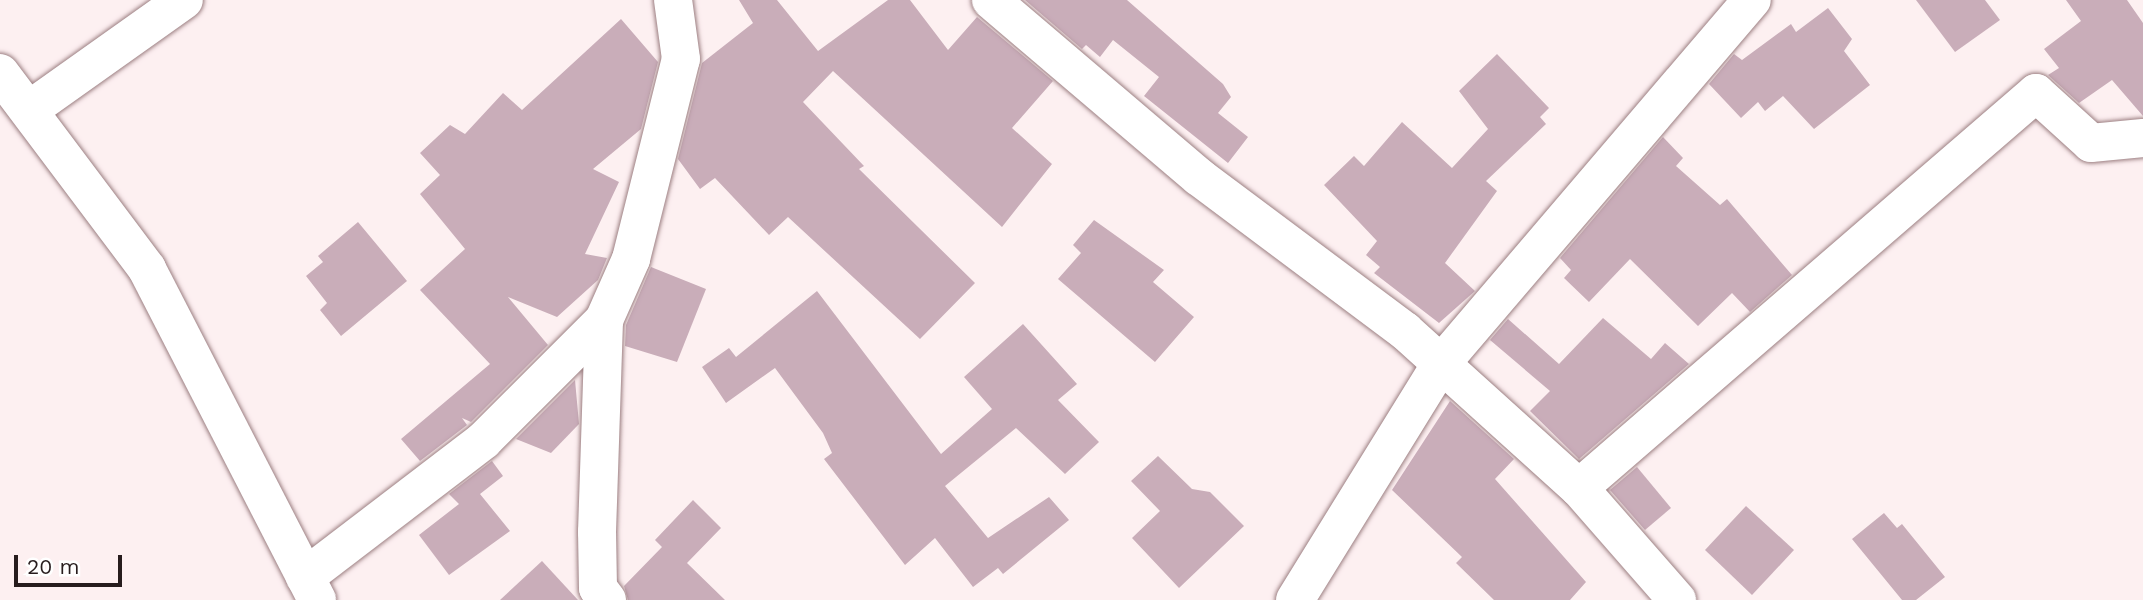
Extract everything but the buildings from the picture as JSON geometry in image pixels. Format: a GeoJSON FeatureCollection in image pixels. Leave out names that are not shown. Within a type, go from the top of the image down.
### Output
{"type":"FeatureCollection","features":[{"type":"Feature","properties":{"kind":"street"},"geometry":{"type":"LineString","coordinates":[[29,110],[184,0]]}},
{"type":"Feature","properties":{"kind":"street"},"geometry":{"type":"LineString","coordinates":[[0,74],[147,269],[311,589],[484,440],[604,320],[631,258],[681,59],[673,0]]}},
{"type":"Feature","properties":{"kind":"street"},"geometry":{"type":"LineString","coordinates":[[991,0],[1199,177],[1440,365],[1579,488],[1677,600]]}},
{"type":"Feature","properties":{"kind":"street"},"geometry":{"type":"LineString","coordinates":[[1295,600],[1440,365],[1752,0]]}},
{"type":"Feature","properties":{"kind":"street"},"geometry":{"type":"LineString","coordinates":[[1579,488],[2036,93],[2091,143],[2143,138]]}},
{"type":"Feature","properties":{"kind":"street"},"geometry":{"type":"LineString","coordinates":[[604,320],[597,532],[598,588],[607,600]]}}]}
